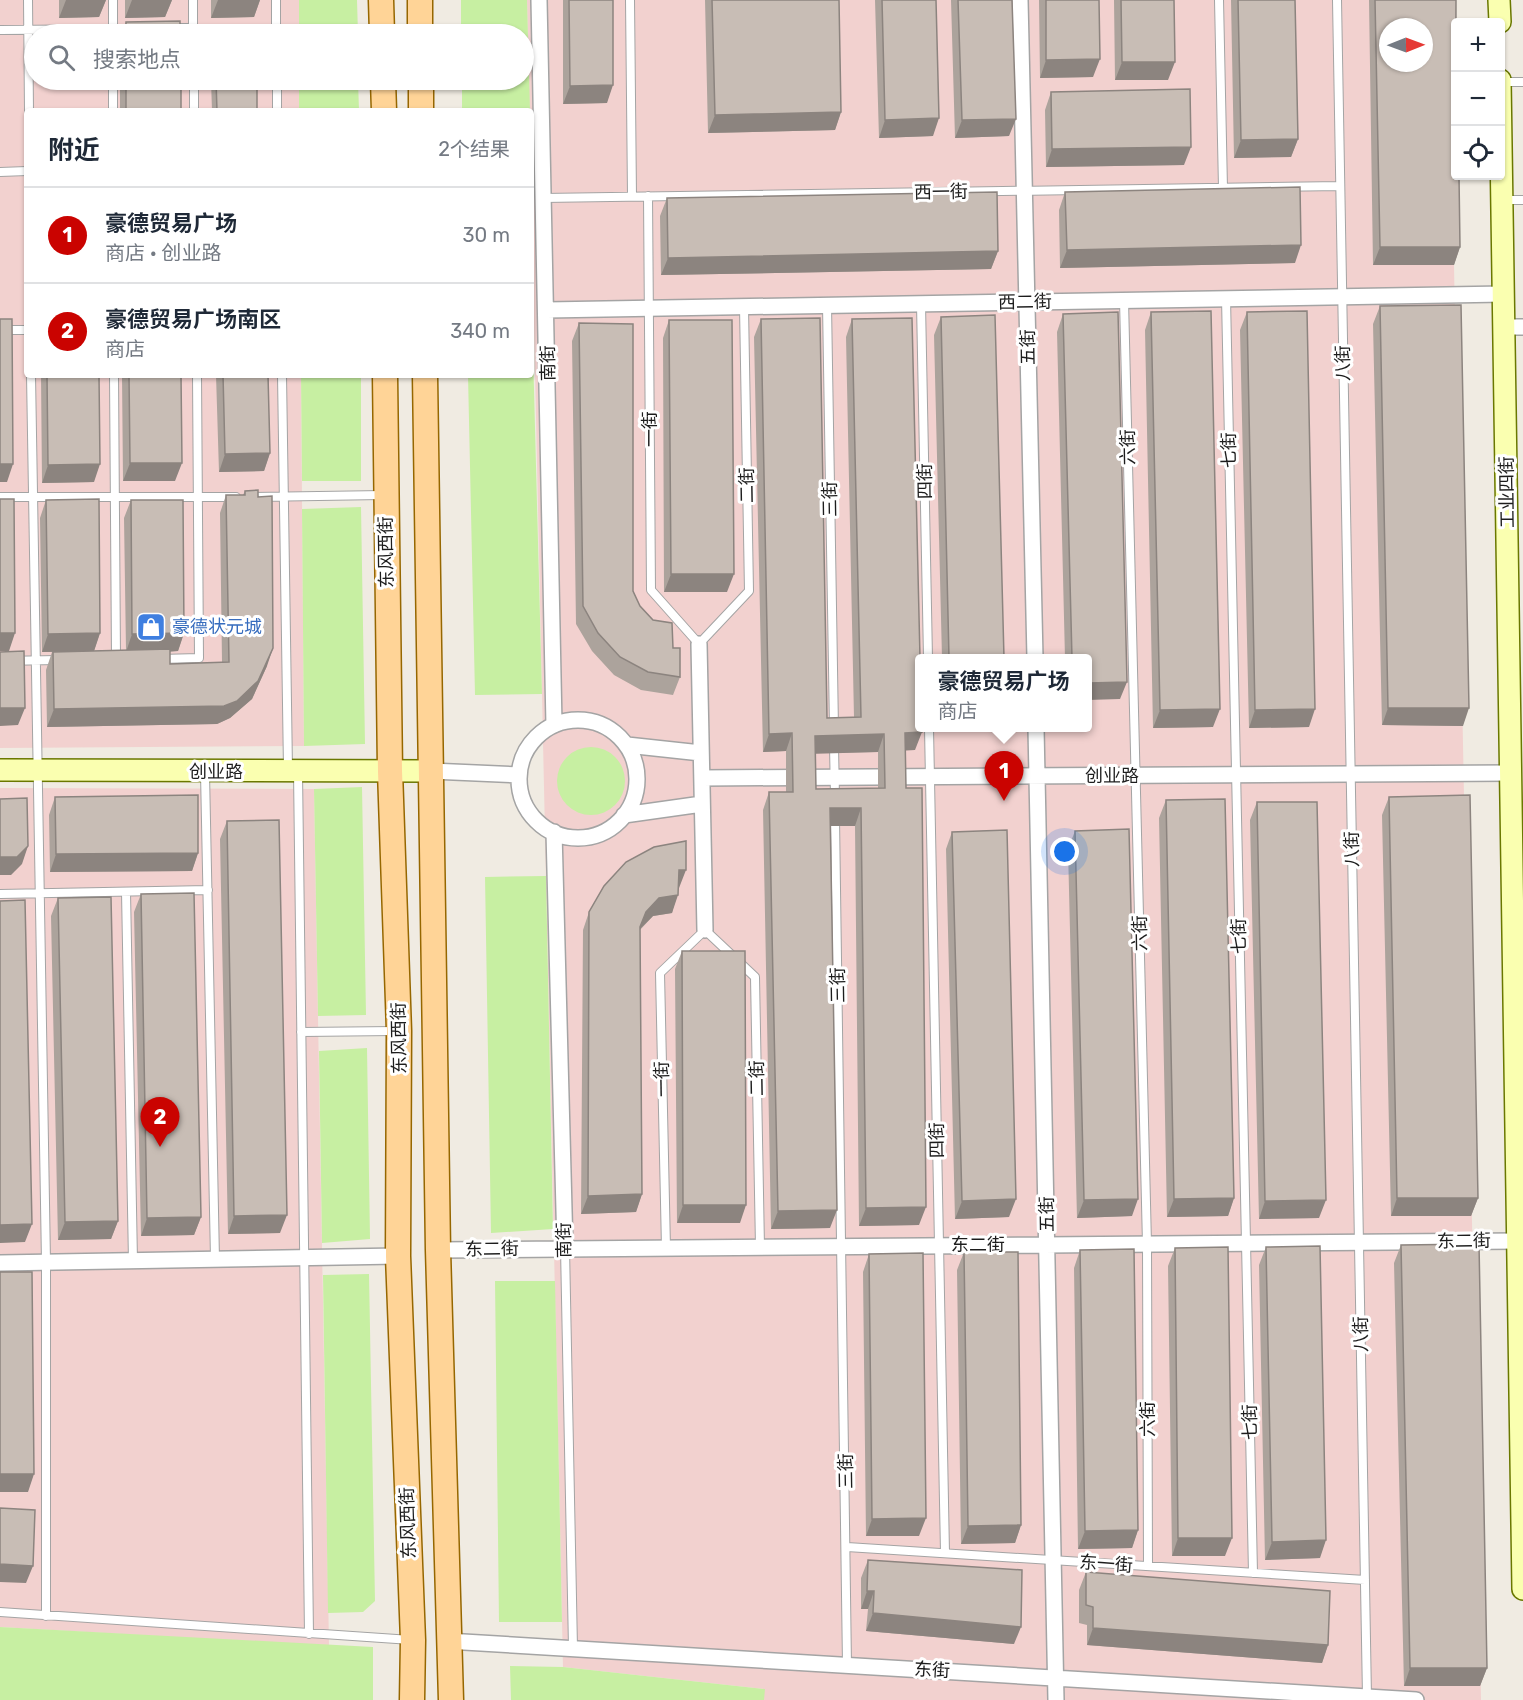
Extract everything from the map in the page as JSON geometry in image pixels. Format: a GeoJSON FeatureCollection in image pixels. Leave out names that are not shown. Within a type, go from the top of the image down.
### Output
{"type":"FeatureCollection","features":[{"type":"Feature","properties":{"kind":"main road"},"geometry":{"type":"LineString","coordinates":[[381,0],[382,24]]}},
{"type":"Feature","properties":{"kind":"main road"},"geometry":{"type":"LineString","coordinates":[[420,0],[420,24]]}},
{"type":"Feature","properties":{"kind":"main road"},"geometry":{"type":"LineString","coordinates":[[383,90],[384,108]]}},
{"type":"Feature","properties":{"kind":"main road"},"geometry":{"type":"LineString","coordinates":[[421,90],[421,108]]}},
{"type":"Feature","properties":{"kind":"main road","name":"东风西街"},"geometry":{"type":"LineString","coordinates":[[385,378],[384,495],[399,1031],[398,1256],[412,1640],[412,1700]]}},
{"type":"Feature","properties":{"kind":"main road","name":"东风西街"},"geometry":{"type":"LineString","coordinates":[[425,378],[438,1250],[447,1641],[451,1700]]}},
{"type":"Feature","properties":{"kind":"street","name":"南街"},"geometry":{"type":"LineString","coordinates":[[539,0],[543,198],[538,249],[547,310],[554,725]]}},
{"type":"Feature","properties":{"kind":"street","name":"五街"},"geometry":{"type":"LineString","coordinates":[[1020,0],[1035,654]]}},
{"type":"Feature","properties":{"kind":"street"},"geometry":{"type":"LineString","coordinates":[[1499,0],[1500,18]]}},
{"type":"Feature","properties":{"kind":"street","name":"工业四街"},"geometry":{"type":"LineString","coordinates":[[1505,126],[1513,200],[1504,294],[1514,327],[1511,553],[1517,773],[1518,1241],[1523,1588]]}},
{"type":"Feature","properties":{"kind":"street","name":"西二街"},"geometry":{"type":"LineString","coordinates":[[547,310],[1504,294]]}},
{"type":"Feature","properties":{"kind":"street"},"geometry":{"type":"LineString","coordinates":[[699,644],[705,930]]}},
{"type":"Feature","properties":{"kind":"street"},"geometry":{"type":"LineString","coordinates":[[582,720],[599,723],[615,732],[627,746],[635,764],[637,784],[632,804],[624,815],[603,833],[584,838],[564,837],[545,828],[530,814],[521,796],[519,775],[524,756],[533,740],[554,725],[582,720]]}},
{"type":"Feature","properties":{"kind":"street","name":"五街"},"geometry":{"type":"LineString","coordinates":[[1036,732],[1055,1560],[1056,1700]]}},
{"type":"Feature","properties":{"kind":"street"},"geometry":{"type":"LineString","coordinates":[[627,746],[701,753]]}},
{"type":"Feature","properties":{"kind":"street","name":"创业路"},"geometry":{"type":"LineString","coordinates":[[0,770],[431,771]]}},
{"type":"Feature","properties":{"kind":"street"},"geometry":{"type":"LineString","coordinates":[[431,771],[519,775]]}},
{"type":"Feature","properties":{"kind":"street","name":"创业路"},"geometry":{"type":"LineString","coordinates":[[702,778],[1517,773]]}},
{"type":"Feature","properties":{"kind":"street"},"geometry":{"type":"LineString","coordinates":[[624,815],[702,804]]}},
{"type":"Feature","properties":{"kind":"street","name":"南街"},"geometry":{"type":"LineString","coordinates":[[554,832],[565,1248]]}},
{"type":"Feature","properties":{"kind":"street","name":"东二街"},"geometry":{"type":"LineString","coordinates":[[438,1250],[1518,1241]]}},
{"type":"Feature","properties":{"kind":"street"},"geometry":{"type":"LineString","coordinates":[[0,1263],[398,1256]]}},
{"type":"Feature","properties":{"kind":"street","name":"东街"},"geometry":{"type":"LineString","coordinates":[[447,1641],[1416,1700]]}},
{"type":"Feature","properties":{"kind":"lane"},"geometry":{"type":"LineString","coordinates":[[28,0],[28,24]]}},
{"type":"Feature","properties":{"kind":"lane"},"geometry":{"type":"LineString","coordinates":[[112,0],[113,24]]}},
{"type":"Feature","properties":{"kind":"lane"},"geometry":{"type":"LineString","coordinates":[[193,0],[193,24]]}},
{"type":"Feature","properties":{"kind":"lane"},"geometry":{"type":"LineString","coordinates":[[276,0],[276,24]]}},
{"type":"Feature","properties":{"kind":"lane"},"geometry":{"type":"LineString","coordinates":[[630,0],[632,196]]}},
{"type":"Feature","properties":{"kind":"lane"},"geometry":{"type":"LineString","coordinates":[[1219,0],[1223,188]]}},
{"type":"Feature","properties":{"kind":"lane","name":"八街"},"geometry":{"type":"LineString","coordinates":[[1337,0],[1367,1697]]}},
{"type":"Feature","properties":{"kind":"lane"},"geometry":{"type":"LineString","coordinates":[[0,30],[24,29]]}},
{"type":"Feature","properties":{"kind":"lane"},"geometry":{"type":"LineString","coordinates":[[1505,81],[1523,82]]}},
{"type":"Feature","properties":{"kind":"lane"},"geometry":{"type":"LineString","coordinates":[[29,90],[29,108]]}},
{"type":"Feature","properties":{"kind":"lane"},"geometry":{"type":"LineString","coordinates":[[113,90],[113,108]]}},
{"type":"Feature","properties":{"kind":"lane"},"geometry":{"type":"LineString","coordinates":[[194,90],[194,108]]}},
{"type":"Feature","properties":{"kind":"lane"},"geometry":{"type":"LineString","coordinates":[[277,90],[278,108]]}},
{"type":"Feature","properties":{"kind":"lane"},"geometry":{"type":"LineString","coordinates":[[0,172],[24,171]]}},
{"type":"Feature","properties":{"kind":"lane","name":"西一街"},"geometry":{"type":"LineString","coordinates":[[543,198],[1340,186]]}},
{"type":"Feature","properties":{"kind":"lane","name":"一街"},"geometry":{"type":"LineString","coordinates":[[648,196],[651,590],[699,644]]}},
{"type":"Feature","properties":{"kind":"lane","name":"七街"},"geometry":{"type":"LineString","coordinates":[[1226,298],[1253,1573]]}},
{"type":"Feature","properties":{"kind":"lane","name":"六街"},"geometry":{"type":"LineString","coordinates":[[1124,300],[1147,1244],[1149,1566]]}},
{"type":"Feature","properties":{"kind":"lane","name":"四街"},"geometry":{"type":"LineString","coordinates":[[921,304],[928,654]]}},
{"type":"Feature","properties":{"kind":"lane","name":"三街"},"geometry":{"type":"LineString","coordinates":[[827,305],[843,1246],[847,1665]]}},
{"type":"Feature","properties":{"kind":"lane","name":"二街"},"geometry":{"type":"LineString","coordinates":[[699,644],[749,591],[744,307]]}},
{"type":"Feature","properties":{"kind":"lane"},"geometry":{"type":"LineString","coordinates":[[0,330],[24,330]]}},
{"type":"Feature","properties":{"kind":"lane"},"geometry":{"type":"LineString","coordinates":[[31,378],[46,1262],[46,1616]]}},
{"type":"Feature","properties":{"kind":"lane"},"geometry":{"type":"LineString","coordinates":[[114,378],[116,659]]}},
{"type":"Feature","properties":{"kind":"lane"},"geometry":{"type":"LineString","coordinates":[[152,659],[199,658],[197,378]]}},
{"type":"Feature","properties":{"kind":"lane"},"geometry":{"type":"LineString","coordinates":[[282,378],[301,1032],[309,1634]]}},
{"type":"Feature","properties":{"kind":"lane"},"geometry":{"type":"LineString","coordinates":[[0,497],[384,495]]}},
{"type":"Feature","properties":{"kind":"lane"},"geometry":{"type":"LineString","coordinates":[[105,660],[128,659]]}},
{"type":"Feature","properties":{"kind":"lane"},"geometry":{"type":"LineString","coordinates":[[0,661],[70,660]]}},
{"type":"Feature","properties":{"kind":"lane","name":"四街"},"geometry":{"type":"LineString","coordinates":[[929,732],[945,1553]]}},
{"type":"Feature","properties":{"kind":"lane"},"geometry":{"type":"LineString","coordinates":[[206,772],[215,1259]]}},
{"type":"Feature","properties":{"kind":"lane"},"geometry":{"type":"LineString","coordinates":[[0,894],[208,890]]}},
{"type":"Feature","properties":{"kind":"lane"},"geometry":{"type":"LineString","coordinates":[[126,892],[133,1261]]}},
{"type":"Feature","properties":{"kind":"lane","name":"一街"},"geometry":{"type":"LineString","coordinates":[[666,1248],[660,973],[705,930]]}},
{"type":"Feature","properties":{"kind":"lane","name":"二街"},"geometry":{"type":"LineString","coordinates":[[705,930],[755,978],[760,1247]]}},
{"type":"Feature","properties":{"kind":"lane"},"geometry":{"type":"LineString","coordinates":[[301,1032],[399,1031]]}},
{"type":"Feature","properties":{"kind":"lane","name":"南街"},"geometry":{"type":"LineString","coordinates":[[565,1248],[573,1648]]}},
{"type":"Feature","properties":{"kind":"lane"},"geometry":{"type":"LineString","coordinates":[[35,1515],[46,1516]]}},
{"type":"Feature","properties":{"kind":"lane","name":"东一街"},"geometry":{"type":"LineString","coordinates":[[847,1547],[1365,1580]]}},
{"type":"Feature","properties":{"kind":"lane"},"geometry":{"type":"LineString","coordinates":[[0,1612],[412,1640]]}},
{"type":"Feature","properties":{"kind":"shaded area","name":"豪德状元城"},"geometry":{"type":"Polygon","coordinates":[[[0,0],[299,0],[299,24],[24,24],[24,90],[299,90],[299,108],[24,108],[24,378],[301,378],[304,746],[0,748],[0,0]]]}},
{"type":"Feature","properties":{"kind":"shaded area"},"geometry":{"type":"Polygon","coordinates":[[[527,0],[1449,0],[1481,1700],[764,1700],[764,1689],[563,1667],[534,324],[534,108],[529,108],[529,90],[534,90],[534,24],[528,24],[527,0]]]}},
{"type":"Feature","properties":{"kind":"shaded area"},"geometry":{"type":"Polygon","coordinates":[[[0,788],[314,789],[329,1646],[0,1627],[0,788]]]}},
{"type":"Feature","properties":{"kind":"green space"},"geometry":{"type":"Polygon","coordinates":[[[299,0],[357,0],[358,24],[299,24],[299,0]]]}},
{"type":"Feature","properties":{"kind":"green space"},"geometry":{"type":"Polygon","coordinates":[[[461,0],[527,0],[528,24],[461,24],[461,0]]]}},
{"type":"Feature","properties":{"kind":"green space"},"geometry":{"type":"Polygon","coordinates":[[[299,90],[358,90],[359,108],[299,108],[299,90]]]}},
{"type":"Feature","properties":{"kind":"green space"},"geometry":{"type":"Polygon","coordinates":[[[462,90],[529,90],[530,108],[462,108],[462,90]]]}},
{"type":"Feature","properties":{"kind":"green space"},"geometry":{"type":"Polygon","coordinates":[[[301,378],[361,378],[361,481],[302,481],[301,378]]]}},
{"type":"Feature","properties":{"kind":"green space"},"geometry":{"type":"Polygon","coordinates":[[[468,378],[534,378],[542,694],[475,695],[468,378]]]}},
{"type":"Feature","properties":{"kind":"green space"},"geometry":{"type":"Polygon","coordinates":[[[361,507],[365,744],[304,746],[302,509],[361,507]]]}},
{"type":"Feature","properties":{"kind":"green space"},"geometry":{"type":"Polygon","coordinates":[[[591,747],[604,750],[615,757],[622,768],[625,781],[622,794],[615,805],[604,812],[591,815],[578,812],[567,805],[560,794],[557,781],[560,768],[567,757],[578,750],[591,747]]]}},
{"type":"Feature","properties":{"kind":"green space"},"geometry":{"type":"Polygon","coordinates":[[[362,787],[366,1015],[318,1016],[314,789],[362,787]]]}},
{"type":"Feature","properties":{"kind":"green space"},"geometry":{"type":"Polygon","coordinates":[[[546,876],[553,1229],[491,1233],[485,877],[546,876]]]}},
{"type":"Feature","properties":{"kind":"green space"},"geometry":{"type":"Polygon","coordinates":[[[367,1048],[370,1239],[322,1243],[319,1051],[367,1048]]]}},
{"type":"Feature","properties":{"kind":"green space"},"geometry":{"type":"Polygon","coordinates":[[[369,1274],[375,1601],[363,1612],[328,1613],[323,1275],[369,1274]]]}},
{"type":"Feature","properties":{"kind":"green space"},"geometry":{"type":"Polygon","coordinates":[[[495,1281],[555,1281],[562,1622],[499,1622],[495,1281]]]}},
{"type":"Feature","properties":{"kind":"green space"},"geometry":{"type":"Polygon","coordinates":[[[0,1627],[373,1647],[373,1700],[0,1700],[0,1627]]]}},
{"type":"Feature","properties":{"kind":"green space"},"geometry":{"type":"Polygon","coordinates":[[[510,1666],[563,1667],[765,1689],[764,1700],[511,1700],[510,1666]]]}},
{"type":"Feature","properties":{"kind":"building"},"geometry":{"type":"Polygon","coordinates":[[[569,0],[613,0],[613,85],[570,86],[569,0]]]}},
{"type":"Feature","properties":{"kind":"building"},"geometry":{"type":"Polygon","coordinates":[[[712,0],[839,0],[841,112],[715,115],[712,0]]]}},
{"type":"Feature","properties":{"kind":"building"},"geometry":{"type":"Polygon","coordinates":[[[882,0],[936,0],[939,118],[885,120],[882,0]]]}},
{"type":"Feature","properties":{"kind":"building"},"geometry":{"type":"Polygon","coordinates":[[[958,0],[1012,0],[1016,119],[962,120],[958,0]]]}},
{"type":"Feature","properties":{"kind":"building"},"geometry":{"type":"Polygon","coordinates":[[[1046,0],[1099,0],[1100,59],[1046,60],[1046,0]]]}},
{"type":"Feature","properties":{"kind":"building"},"geometry":{"type":"Polygon","coordinates":[[[1121,0],[1174,0],[1175,62],[1122,62],[1121,0]]]}},
{"type":"Feature","properties":{"kind":"building"},"geometry":{"type":"Polygon","coordinates":[[[1238,0],[1295,0],[1298,139],[1241,140],[1238,0]]]}},
{"type":"Feature","properties":{"kind":"building"},"geometry":{"type":"Polygon","coordinates":[[[1375,0],[1456,0],[1456,18],[1451,18],[1451,180],[1459,180],[1460,247],[1380,247],[1375,0]]]}},
{"type":"Feature","properties":{"kind":"building"},"geometry":{"type":"Polygon","coordinates":[[[180,21],[180,24],[126,24],[126,22],[180,21]]]}},
{"type":"Feature","properties":{"kind":"building"},"geometry":{"type":"Polygon","coordinates":[[[1190,89],[1191,147],[1052,149],[1051,92],[1190,89]]]}},
{"type":"Feature","properties":{"kind":"building"},"geometry":{"type":"Polygon","coordinates":[[[126,90],[181,90],[181,108],[126,108],[126,90]]]}},
{"type":"Feature","properties":{"kind":"building"},"geometry":{"type":"Polygon","coordinates":[[[216,90],[257,90],[257,108],[217,108],[216,90]]]}},
{"type":"Feature","properties":{"kind":"building"},"geometry":{"type":"Polygon","coordinates":[[[1300,187],[1301,245],[1067,250],[1065,192],[1300,187]]]}},
{"type":"Feature","properties":{"kind":"building"},"geometry":{"type":"Polygon","coordinates":[[[997,192],[998,251],[668,258],[667,198],[997,192]]]}},
{"type":"Feature","properties":{"kind":"building"},"geometry":{"type":"Polygon","coordinates":[[[1461,305],[1469,708],[1388,708],[1380,306],[1461,305]]]}},
{"type":"Feature","properties":{"kind":"building"},"geometry":{"type":"Polygon","coordinates":[[[1211,311],[1220,709],[1160,710],[1151,312],[1211,311]]]}},
{"type":"Feature","properties":{"kind":"building"},"geometry":{"type":"Polygon","coordinates":[[[1307,311],[1315,709],[1255,710],[1247,312],[1307,311]]]}},
{"type":"Feature","properties":{"kind":"building"},"geometry":{"type":"Polygon","coordinates":[[[1118,312],[1127,682],[1092,683],[1092,654],[1072,654],[1063,314],[1118,312]]]}},
{"type":"Feature","properties":{"kind":"building"},"geometry":{"type":"Polygon","coordinates":[[[995,315],[1004,654],[949,654],[941,317],[995,315]]]}},
{"type":"Feature","properties":{"kind":"building"},"geometry":{"type":"Polygon","coordinates":[[[820,318],[827,718],[861,717],[852,319],[912,318],[920,654],[915,654],[915,732],[922,732],[905,733],[906,788],[922,788],[926,1207],[866,1208],[861,808],[830,808],[837,1210],[778,1211],[769,792],[793,792],[792,733],[769,734],[761,319],[820,318]],[[884,734],[815,736],[816,789],[885,788],[884,734]]]}},
{"type":"Feature","properties":{"kind":"building"},"geometry":{"type":"Polygon","coordinates":[[[0,319],[12,319],[13,464],[0,464],[0,319]]]}},
{"type":"Feature","properties":{"kind":"building"},"geometry":{"type":"Polygon","coordinates":[[[669,320],[732,320],[734,574],[671,574],[669,320]]]}},
{"type":"Feature","properties":{"kind":"building"},"geometry":{"type":"Polygon","coordinates":[[[579,323],[633,324],[633,591],[640,606],[653,620],[672,623],[673,648],[680,648],[680,677],[648,672],[620,657],[598,633],[583,606],[579,323]]]}},
{"type":"Feature","properties":{"kind":"building"},"geometry":{"type":"Polygon","coordinates":[[[47,378],[99,378],[100,464],[48,465],[47,378]]]}},
{"type":"Feature","properties":{"kind":"building"},"geometry":{"type":"Polygon","coordinates":[[[129,378],[181,378],[182,463],[130,463],[129,378]]]}},
{"type":"Feature","properties":{"kind":"building"},"geometry":{"type":"Polygon","coordinates":[[[223,378],[268,378],[270,453],[225,454],[223,378]]]}},
{"type":"Feature","properties":{"kind":"building"},"geometry":{"type":"Polygon","coordinates":[[[258,490],[258,497],[272,496],[273,648],[258,681],[237,701],[224,706],[54,709],[53,652],[170,649],[170,664],[229,662],[226,495],[245,495],[245,491],[258,490]]]}},
{"type":"Feature","properties":{"kind":"building"},"geometry":{"type":"Polygon","coordinates":[[[0,499],[14,499],[15,633],[0,633],[0,499]]]}},
{"type":"Feature","properties":{"kind":"building"},"geometry":{"type":"Polygon","coordinates":[[[99,499],[100,633],[48,634],[46,500],[99,499]]]}},
{"type":"Feature","properties":{"kind":"building"},"geometry":{"type":"Polygon","coordinates":[[[131,500],[183,500],[184,633],[132,634],[131,500]]]}},
{"type":"Feature","properties":{"kind":"building"},"geometry":{"type":"Polygon","coordinates":[[[24,651],[25,708],[0,708],[0,652],[24,651]]]}},
{"type":"Feature","properties":{"kind":"building"},"geometry":{"type":"Polygon","coordinates":[[[198,795],[198,853],[56,854],[55,797],[198,795]]]}},
{"type":"Feature","properties":{"kind":"building"},"geometry":{"type":"Polygon","coordinates":[[[1470,795],[1478,1198],[1397,1198],[1389,797],[1470,795]]]}},
{"type":"Feature","properties":{"kind":"building"},"geometry":{"type":"Polygon","coordinates":[[[27,798],[28,846],[17,857],[0,857],[0,799],[27,798]]]}},
{"type":"Feature","properties":{"kind":"building"},"geometry":{"type":"Polygon","coordinates":[[[1225,799],[1234,1198],[1174,1199],[1166,800],[1225,799]]]}},
{"type":"Feature","properties":{"kind":"building"},"geometry":{"type":"Polygon","coordinates":[[[1257,802],[1317,802],[1326,1200],[1265,1201],[1257,802]]]}},
{"type":"Feature","properties":{"kind":"building"},"geometry":{"type":"Polygon","coordinates":[[[279,820],[287,1215],[234,1216],[227,821],[279,820]]]}},
{"type":"Feature","properties":{"kind":"building"},"geometry":{"type":"Polygon","coordinates":[[[1129,829],[1138,1199],[1084,1200],[1075,831],[1129,829]]]}},
{"type":"Feature","properties":{"kind":"building"},"geometry":{"type":"Polygon","coordinates":[[[1007,830],[1016,1199],[962,1201],[952,832],[1007,830]]]}},
{"type":"Feature","properties":{"kind":"building"},"geometry":{"type":"Polygon","coordinates":[[[686,841],[686,870],[679,870],[678,895],[659,898],[646,912],[640,927],[642,1194],[588,1196],[589,912],[604,886],[626,862],[654,847],[686,841]]]}},
{"type":"Feature","properties":{"kind":"building"},"geometry":{"type":"Polygon","coordinates":[[[194,893],[201,1217],[147,1218],[141,894],[194,893]]]}},
{"type":"Feature","properties":{"kind":"building"},"geometry":{"type":"Polygon","coordinates":[[[111,897],[118,1221],[65,1222],[58,898],[111,897]]]}},
{"type":"Feature","properties":{"kind":"building"},"geometry":{"type":"Polygon","coordinates":[[[25,900],[32,1224],[0,1225],[0,901],[25,900]]]}},
{"type":"Feature","properties":{"kind":"building"},"geometry":{"type":"Polygon","coordinates":[[[682,951],[745,951],[746,1205],[683,1205],[682,951]]]}},
{"type":"Feature","properties":{"kind":"building"},"geometry":{"type":"Polygon","coordinates":[[[1479,1244],[1487,1668],[1410,1668],[1401,1245],[1479,1244]]]}},
{"type":"Feature","properties":{"kind":"building"},"geometry":{"type":"Polygon","coordinates":[[[1320,1246],[1326,1540],[1272,1542],[1266,1247],[1320,1246]]]}},
{"type":"Feature","properties":{"kind":"building"},"geometry":{"type":"Polygon","coordinates":[[[1228,1247],[1232,1538],[1178,1538],[1175,1248],[1228,1247]]]}},
{"type":"Feature","properties":{"kind":"building"},"geometry":{"type":"Polygon","coordinates":[[[1134,1249],[1138,1530],[1085,1531],[1080,1250],[1134,1249]]]}},
{"type":"Feature","properties":{"kind":"building"},"geometry":{"type":"Polygon","coordinates":[[[964,1252],[1018,1252],[1021,1525],[968,1526],[964,1252]]]}},
{"type":"Feature","properties":{"kind":"building"},"geometry":{"type":"Polygon","coordinates":[[[923,1253],[926,1518],[872,1519],[869,1254],[923,1253]]]}},
{"type":"Feature","properties":{"kind":"building"},"geometry":{"type":"Polygon","coordinates":[[[0,1272],[32,1272],[34,1474],[0,1474],[0,1272]]]}},
{"type":"Feature","properties":{"kind":"building"},"geometry":{"type":"Polygon","coordinates":[[[0,1508],[35,1510],[33,1566],[0,1564],[0,1508]]]}},
{"type":"Feature","properties":{"kind":"building"},"geometry":{"type":"Polygon","coordinates":[[[868,1560],[1022,1570],[1021,1627],[873,1613],[874,1591],[867,1591],[868,1560]]]}},
{"type":"Feature","properties":{"kind":"building"},"geometry":{"type":"Polygon","coordinates":[[[1086,1572],[1330,1591],[1328,1645],[1093,1628],[1093,1607],[1086,1605],[1086,1572]]]}},
{"type":"Feature","properties":{"kind":"place","name":"豪德状元城"},"geometry":{"type":"Point","coordinates":[151,627]}},
{"type":"Feature","properties":{"kind":"place","name":"豪德贸易广场"},"geometry":{"type":"Point","coordinates":[1004,801]}},
{"type":"Feature","properties":{"kind":"place","name":"豪德贸易广场南区"},"geometry":{"type":"Point","coordinates":[160,1147]}}]}
